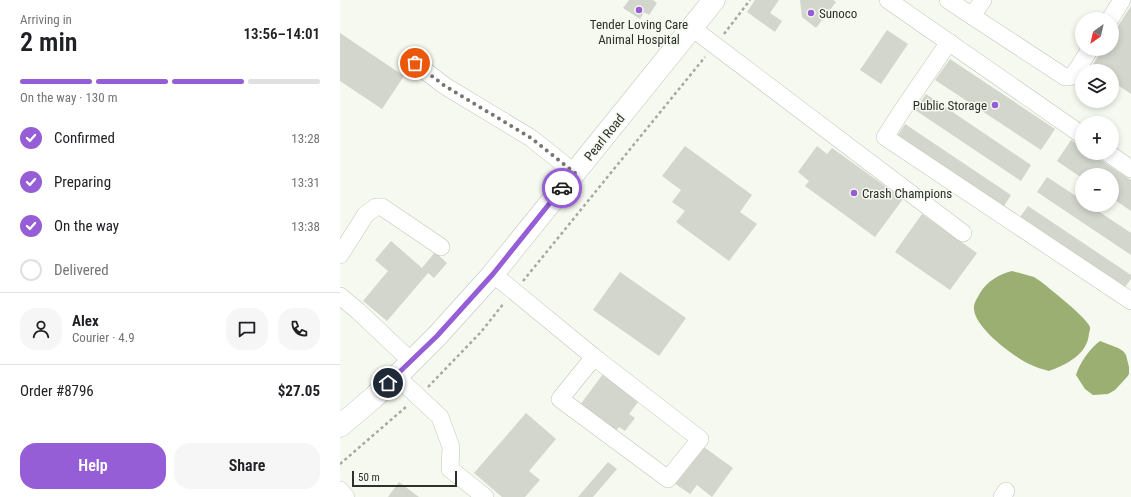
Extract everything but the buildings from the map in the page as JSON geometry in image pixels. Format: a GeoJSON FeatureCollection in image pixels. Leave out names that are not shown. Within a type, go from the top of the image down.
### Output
{"type":"FeatureCollection","features":[{"type":"Feature","properties":{"kind":"main road","name":"Pearl Road"},"geometry":{"type":"LineString","coordinates":[[340,426],[373,398],[437,336],[493,274],[714,0]]}},
{"type":"Feature","properties":{"kind":"lane"},"geometry":{"type":"LineString","coordinates":[[888,0],[1075,130]]}},
{"type":"Feature","properties":{"kind":"lane"},"geometry":{"type":"LineString","coordinates":[[948,0],[977,8],[1065,77],[1073,76],[1086,56]]}},
{"type":"Feature","properties":{"kind":"lane"},"geometry":{"type":"LineString","coordinates":[[1114,12],[1122,0]]}},
{"type":"Feature","properties":{"kind":"lane"},"geometry":{"type":"LineString","coordinates":[[692,28],[963,233]]}},
{"type":"Feature","properties":{"kind":"lane"},"geometry":{"type":"LineString","coordinates":[[949,42],[885,137],[1131,301]]}},
{"type":"Feature","properties":{"kind":"lane"},"geometry":{"type":"LineString","coordinates":[[415,63],[445,86],[531,138],[575,173]]}},
{"type":"Feature","properties":{"kind":"lane"},"geometry":{"type":"LineString","coordinates":[[1118,160],[1131,169]]}},
{"type":"Feature","properties":{"kind":"lane"},"geometry":{"type":"LineString","coordinates":[[340,255],[366,214],[376,207],[382,207],[441,246]]}},
{"type":"Feature","properties":{"kind":"lane"},"geometry":{"type":"LineString","coordinates":[[493,274],[594,357],[700,439],[668,479],[560,400],[594,357]]}},
{"type":"Feature","properties":{"kind":"lane"},"geometry":{"type":"LineString","coordinates":[[340,296],[358,311],[404,368],[418,396],[440,417],[451,447],[450,469],[485,497]]}},
{"type":"Feature","properties":{"kind":"lane"},"geometry":{"type":"LineString","coordinates":[[340,490],[346,497]]}},
{"type":"Feature","properties":{"kind":"path"},"geometry":{"type":"LineString","coordinates":[[340,464],[431,384],[481,332],[715,46],[750,0]]}},
{"type":"Feature","properties":{"kind":"shaded area"},"geometry":{"type":"Polygon","coordinates":[[[1012,271],[1034,277],[1040,281],[1067,303],[1090,327],[1088,340],[1085,347],[1075,358],[1049,371],[1039,368],[1022,360],[1005,348],[988,333],[981,324],[974,309],[980,293],[986,285],[994,279],[1012,271]]]}},
{"type":"Feature","properties":{"kind":"shaded area"},"geometry":{"type":"Polygon","coordinates":[[[1100,341],[1123,351],[1126,355],[1129,374],[1115,390],[1108,394],[1093,395],[1085,389],[1076,375],[1085,356],[1100,341]]]}},
{"type":"Feature","properties":{"kind":"way so far"},"geometry":{"type":"LineString","coordinates":[[415,63],[445,86],[531,138],[575,173],[562,188]]}},
{"type":"Feature","properties":{"kind":"place","name":"Tender Loving Care Animal Hospital"},"geometry":{"type":"Point","coordinates":[639,10]}},
{"type":"Feature","properties":{"kind":"place","name":"Sunoco"},"geometry":{"type":"Point","coordinates":[811,13]}},
{"type":"Feature","properties":{"kind":"place","name":"Public Storage"},"geometry":{"type":"Point","coordinates":[995,105]}},
{"type":"Feature","properties":{"kind":"place","name":"Crash Champions"},"geometry":{"type":"Point","coordinates":[854,193]}},
{"type":"Feature","properties":{"kind":"route"},"geometry":{"type":"LineString","coordinates":[[388,383],[437,336],[493,274],[562,188]]}}]}
